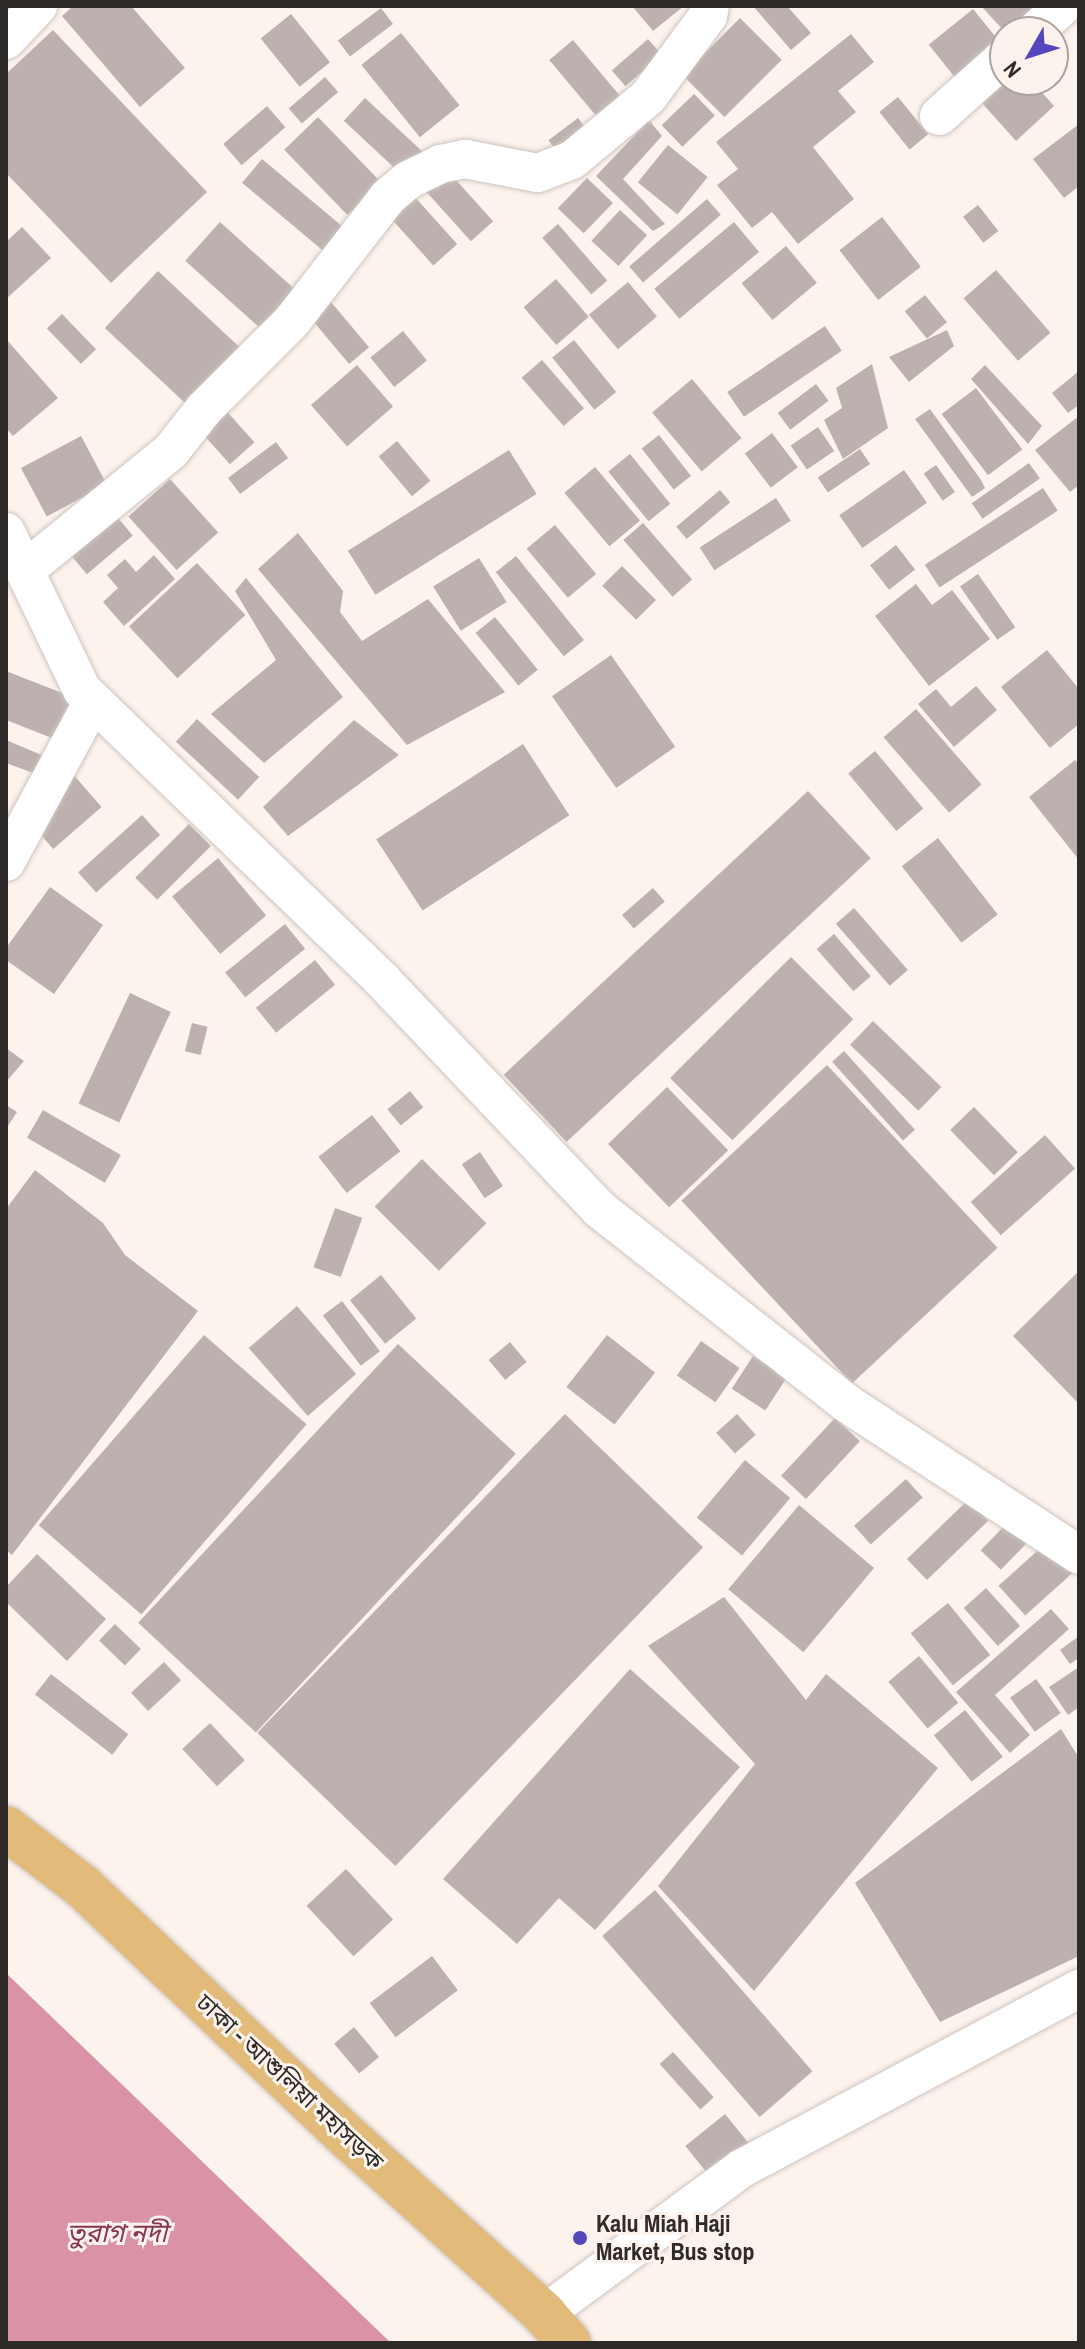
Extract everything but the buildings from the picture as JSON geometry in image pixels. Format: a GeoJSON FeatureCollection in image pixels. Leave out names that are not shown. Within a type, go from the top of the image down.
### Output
{"type":"FeatureCollection","features":[{"type":"Feature","properties":{"kind":"highway","name":"ঢাকা - আশুলিয়া মহাসড়ক"},"geometry":{"type":"LineString","coordinates":[[6,1828],[82,1886],[557,2329]]}},
{"type":"Feature","properties":{"kind":"street"},"geometry":{"type":"LineString","coordinates":[[6,40],[38,6]]}},
{"type":"Feature","properties":{"kind":"street"},"geometry":{"type":"LineString","coordinates":[[25,570],[171,451],[204,409],[292,321],[388,197],[408,180],[441,164],[465,159],[538,173],[572,160],[648,97],[708,16],[710,6]]}},
{"type":"Feature","properties":{"kind":"street"},"geometry":{"type":"LineString","coordinates":[[939,116],[989,71]]}},
{"type":"Feature","properties":{"kind":"street"},"geometry":{"type":"LineString","coordinates":[[6,532],[82,690],[383,981],[599,1209],[846,1403],[1079,1555]]}},
{"type":"Feature","properties":{"kind":"street"},"geometry":{"type":"LineString","coordinates":[[6,862],[93,701]]}},
{"type":"Feature","properties":{"kind":"street"},"geometry":{"type":"LineString","coordinates":[[557,2329],[742,2168],[1079,1989]]}},
{"type":"Feature","properties":{"kind":"water","name":"তুরাগ নদী"},"geometry":{"type":"Polygon","coordinates":[[[6,1973],[391,2343],[6,2343],[6,1973]]]}},
{"type":"Feature","properties":{"kind":"place","name":"Kalu Miah Haji Market, Bus stop"},"geometry":{"type":"Point","coordinates":[580,2238]}}]}
